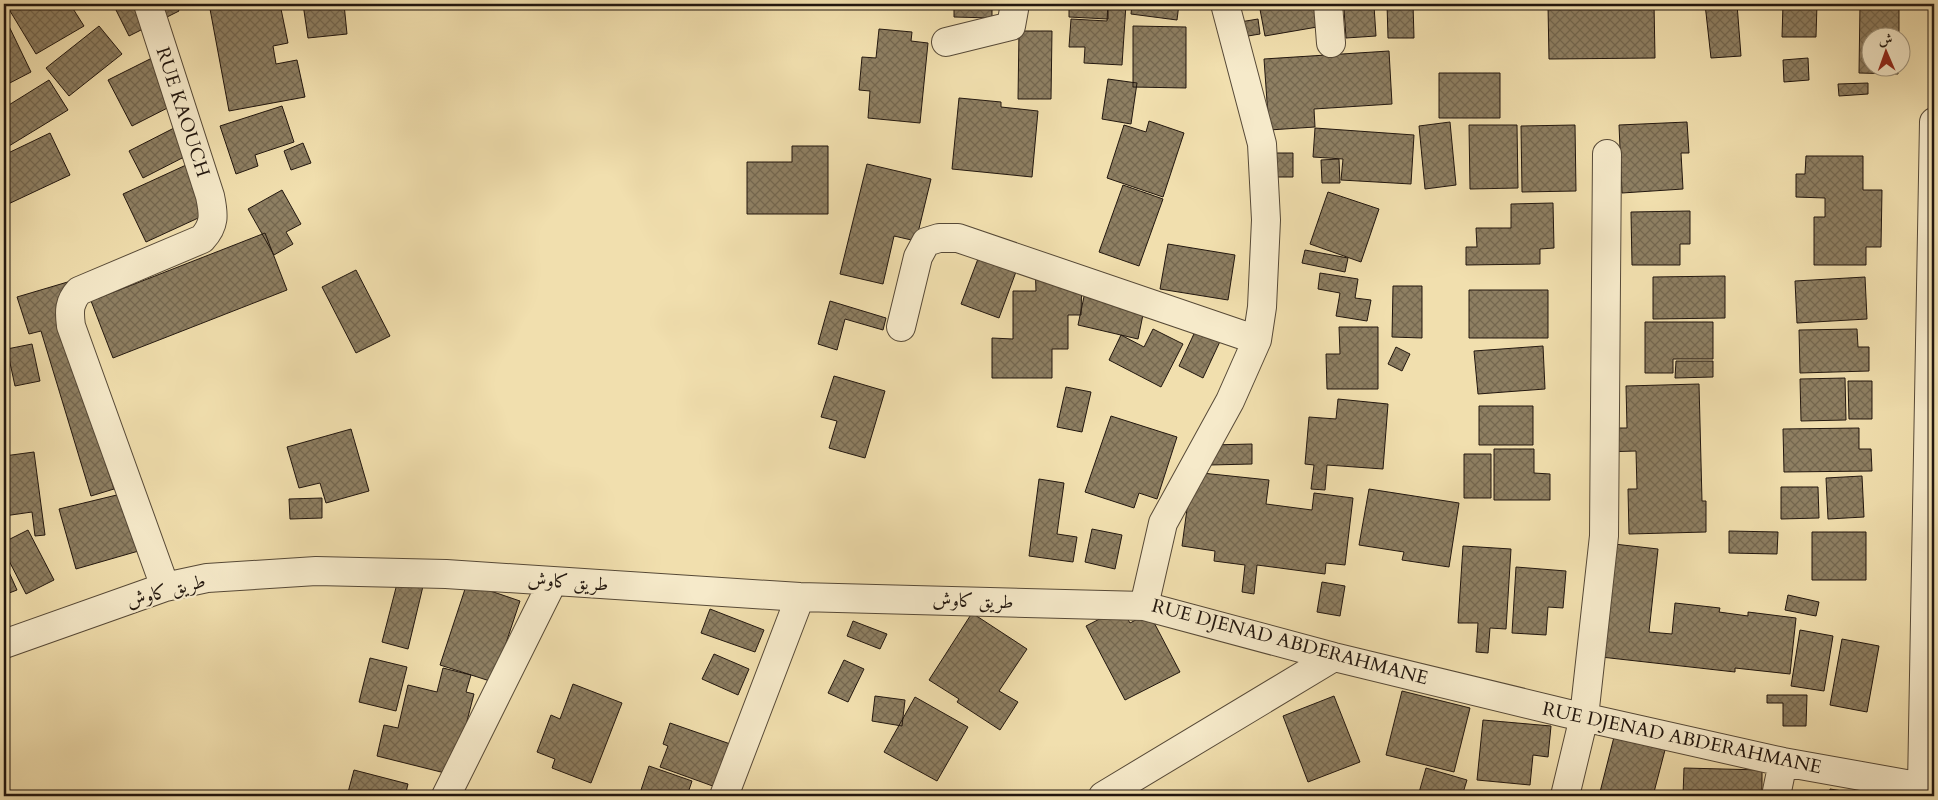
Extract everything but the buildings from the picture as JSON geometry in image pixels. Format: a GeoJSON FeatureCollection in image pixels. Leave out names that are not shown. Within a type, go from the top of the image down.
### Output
{"type":"FeatureCollection","features":[{"type":"Feature","properties":{"kind":"street","name":"RUE KAOUCH"},"geometry":{"type":"LineString","coordinates":[[148,4],[210,196],[214,221],[210,231],[202,239],[79,291],[71,300],[69,312],[71,326],[165,587]]}},
{"type":"Feature","properties":{"kind":"street"},"geometry":{"type":"LineString","coordinates":[[946,42],[1011,26],[1015,4]]}},
{"type":"Feature","properties":{"kind":"street","name":"RUE DJENAD ABDERAHMANE"},"geometry":{"type":"LineString","coordinates":[[1225,4],[1262,144],[1266,220],[1262,306],[1257,340],[1230,401],[1163,523],[1144,606],[1334,657],[1584,717],[1783,762],[1928,787]]}},
{"type":"Feature","properties":{"kind":"street"},"geometry":{"type":"LineString","coordinates":[[1328,4],[1331,43]]}},
{"type":"Feature","properties":{"kind":"street"},"geometry":{"type":"LineString","coordinates":[[1928,787],[1934,122]]}},
{"type":"Feature","properties":{"kind":"street"},"geometry":{"type":"LineString","coordinates":[[1565,796],[1584,717],[1604,536],[1608,154]]}},
{"type":"Feature","properties":{"kind":"street"},"geometry":{"type":"LineString","coordinates":[[901,327],[918,257],[926,242],[939,238],[958,238],[1257,340]]}},
{"type":"Feature","properties":{"kind":"street","name":"طريق كاوش"},"geometry":{"type":"LineString","coordinates":[[4,644],[165,587],[207,578],[316,571],[446,574],[800,597],[1144,606]]}},
{"type":"Feature","properties":{"kind":"street"},"geometry":{"type":"LineString","coordinates":[[446,796],[553,581]]}},
{"type":"Feature","properties":{"kind":"street"},"geometry":{"type":"LineString","coordinates":[[724,796],[800,597]]}},
{"type":"Feature","properties":{"kind":"street"},"geometry":{"type":"LineString","coordinates":[[1108,795],[1334,657]]}},
{"type":"Feature","properties":{"kind":"street"},"geometry":{"type":"LineString","coordinates":[[1776,796],[1783,762]]}}]}
